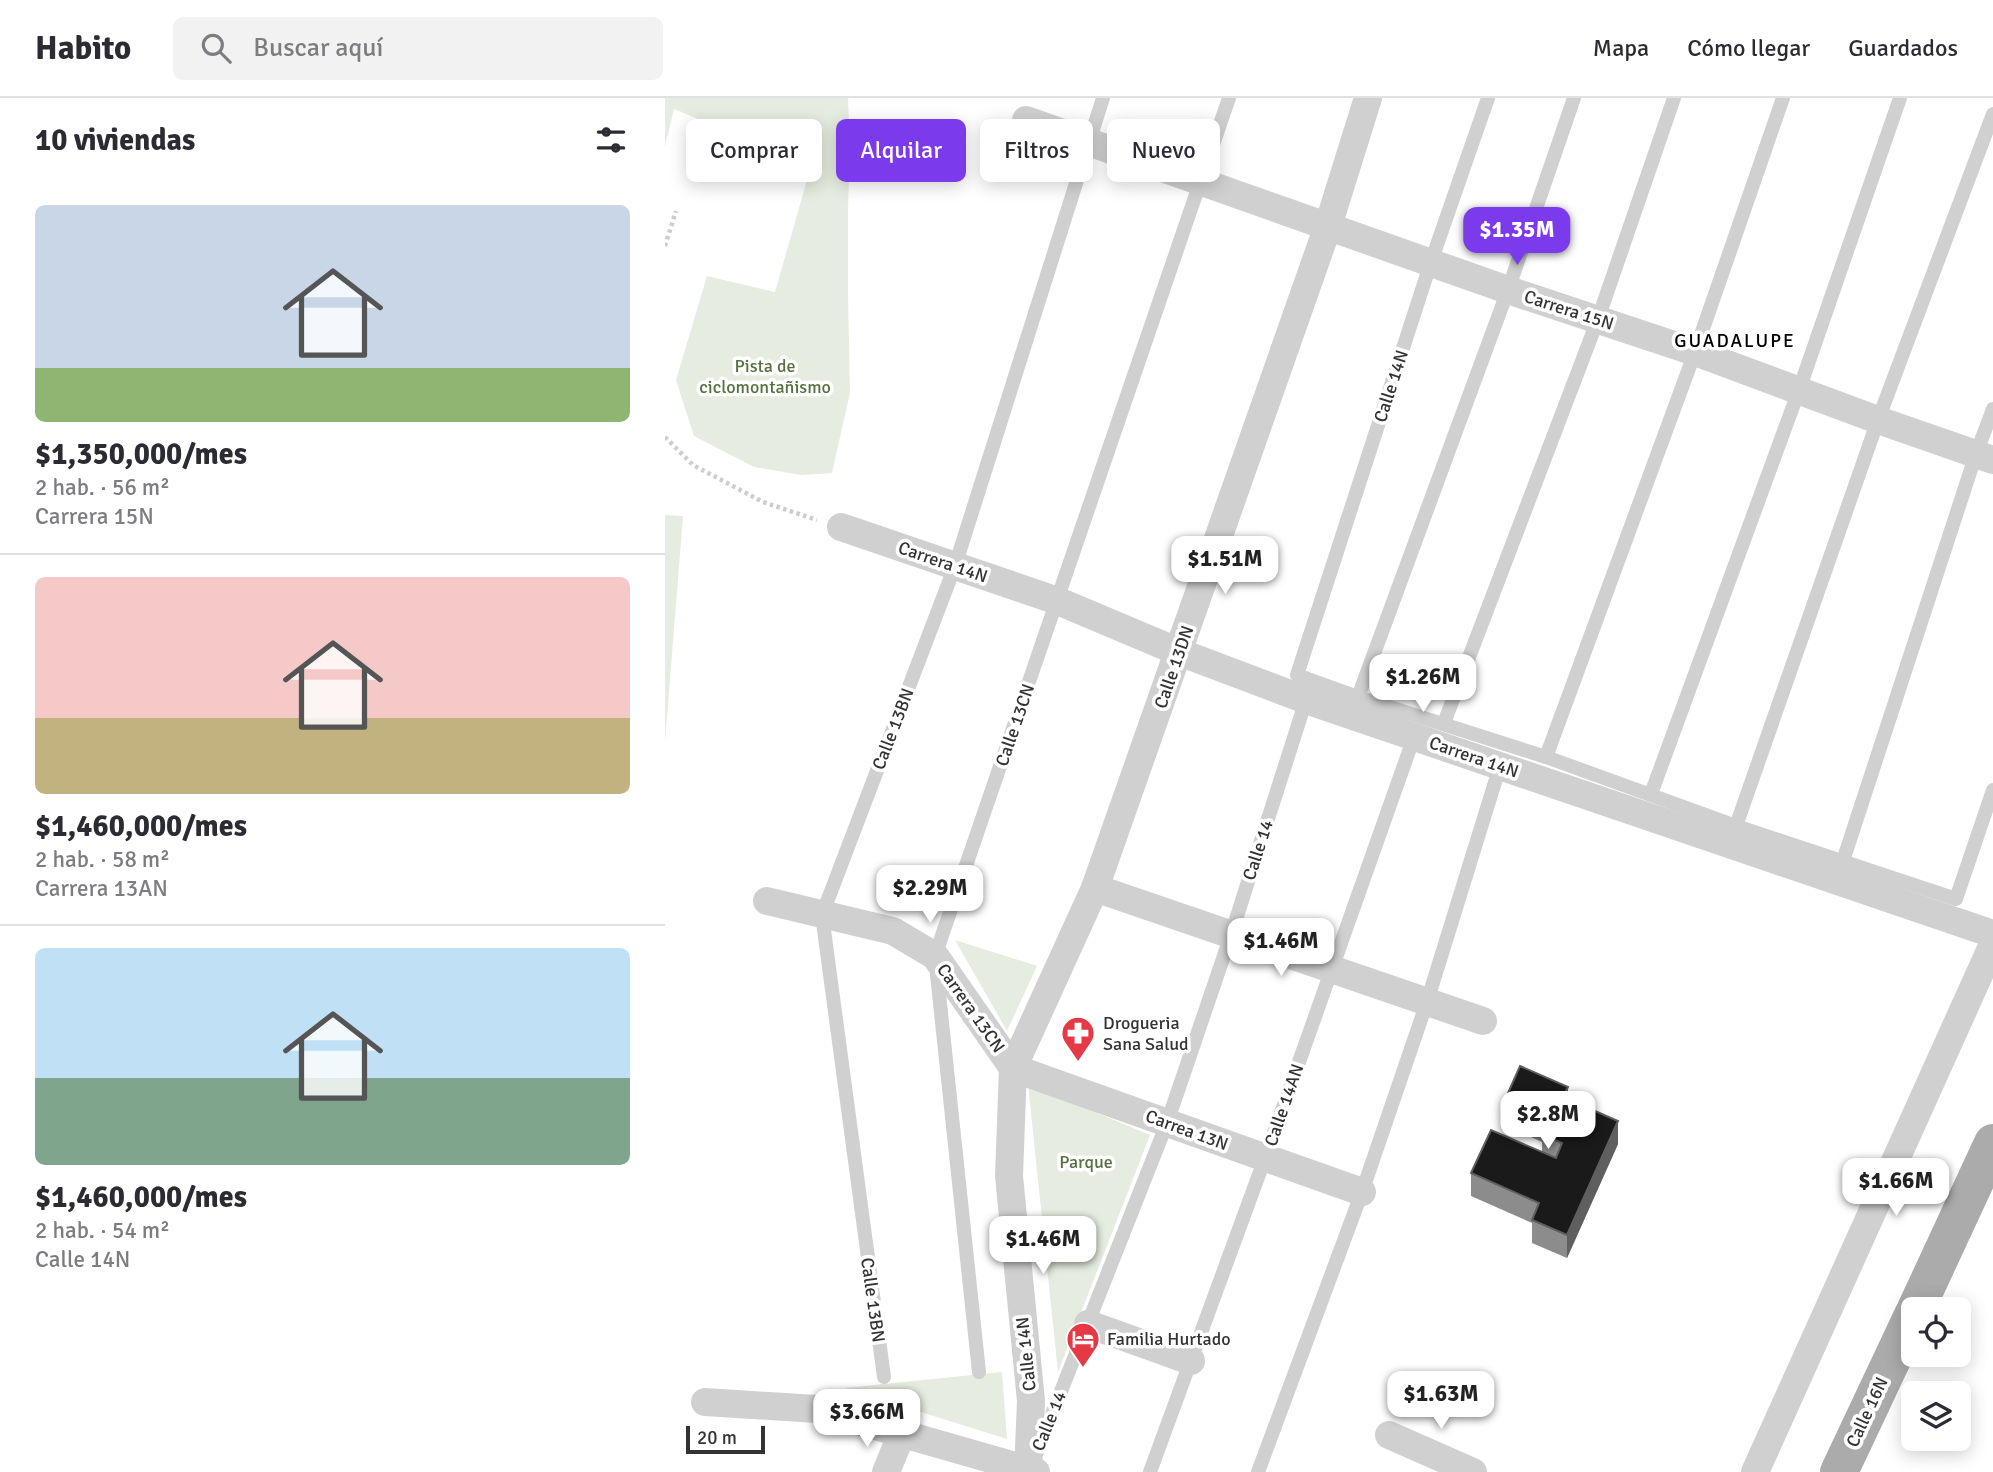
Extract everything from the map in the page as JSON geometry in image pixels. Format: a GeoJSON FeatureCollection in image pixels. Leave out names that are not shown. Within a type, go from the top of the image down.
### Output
{"type":"FeatureCollection","features":[{"type":"Feature","properties":{"kind":"main road"},"geometry":{"type":"LineString","coordinates":[[1922,1297],[1993,1143]]}},
{"type":"Feature","properties":{"kind":"main road","name":"Calle 16N"},"geometry":{"type":"LineString","coordinates":[[1839,1472],[1901,1340]]}},
{"type":"Feature","properties":{"kind":"street","name":"Calle 13DN"},"geometry":{"type":"LineString","coordinates":[[1013,1068],[1095,888],[1328,226],[1368,98]]}},
{"type":"Feature","properties":{"kind":"street","name":"Carrera 15N"},"geometry":{"type":"LineString","coordinates":[[1204,182],[1508,290],[1695,352],[1984,457]]}},
{"type":"Feature","properties":{"kind":"street","name":"Carrera 14N"},"geometry":{"type":"LineString","coordinates":[[841,527],[1058,601],[1179,652],[1301,687],[1414,737],[1993,934]]}},
{"type":"Feature","properties":{"kind":"street"},"geometry":{"type":"LineString","coordinates":[[1095,888],[1483,1021]]}},
{"type":"Feature","properties":{"kind":"street","name":"Carrera 13CN"},"geometry":{"type":"LineString","coordinates":[[767,901],[893,931],[935,956],[1013,1068]]}},
{"type":"Feature","properties":{"kind":"street"},"geometry":{"type":"LineString","coordinates":[[1755,1472],[1993,944]]}},
{"type":"Feature","properties":{"kind":"street","name":"Carrea 13N"},"geometry":{"type":"LineString","coordinates":[[1013,1068],[1362,1192]]}},
{"type":"Feature","properties":{"kind":"street","name":"Calle 14N"},"geometry":{"type":"LineString","coordinates":[[1013,1068],[1009,1176],[1031,1401],[1031,1471]]}},
{"type":"Feature","properties":{"kind":"street"},"geometry":{"type":"LineString","coordinates":[[1088,1324],[1191,1361]]}},
{"type":"Feature","properties":{"kind":"street"},"geometry":{"type":"LineString","coordinates":[[705,1402],[816,1409],[1031,1471]]}},
{"type":"Feature","properties":{"kind":"street"},"geometry":{"type":"LineString","coordinates":[[886,1472],[902,1433]]}},
{"type":"Feature","properties":{"kind":"street"},"geometry":{"type":"LineString","coordinates":[[1389,1435],[1473,1472]]}},
{"type":"Feature","properties":{"kind":"lane","name":"Calle 13BN"},"geometry":{"type":"LineString","coordinates":[[1093,130],[1103,98]]}},
{"type":"Feature","properties":{"kind":"lane","name":"Calle 13CN"},"geometry":{"type":"LineString","coordinates":[[1220,125],[1229,98]]}},
{"type":"Feature","properties":{"kind":"lane","name":"Calle 14N"},"geometry":{"type":"LineString","coordinates":[[1301,687],[1431,262],[1488,98]]}},
{"type":"Feature","properties":{"kind":"lane"},"geometry":{"type":"LineString","coordinates":[[1358,697],[1508,290],[1573,98]]}},
{"type":"Feature","properties":{"kind":"lane"},"geometry":{"type":"LineString","coordinates":[[1444,723],[1598,320],[1674,98]]}},
{"type":"Feature","properties":{"kind":"lane"},"geometry":{"type":"LineString","coordinates":[[1546,757],[1695,352],[1783,98]]}},
{"type":"Feature","properties":{"kind":"lane"},"geometry":{"type":"LineString","coordinates":[[1651,794],[1799,390],[1900,98]]}},
{"type":"Feature","properties":{"kind":"lane"},"geometry":{"type":"LineString","coordinates":[[1736,826],[1878,420],[1993,114]]}},
{"type":"Feature","properties":{"kind":"lane","name":"Calle 13BN"},"geometry":{"type":"LineString","coordinates":[[884,1377],[822,915],[955,566],[1077,182]]}},
{"type":"Feature","properties":{"kind":"lane","name":"Calle 13CN"},"geometry":{"type":"LineString","coordinates":[[979,1372],[935,956],[1201,182]]}},
{"type":"Feature","properties":{"kind":"lane"},"geometry":{"type":"LineString","coordinates":[[1843,861],[1984,457],[1993,409]]}},
{"type":"Feature","properties":{"kind":"lane"},"geometry":{"type":"LineString","coordinates":[[1301,687],[1358,697],[1444,723],[1736,826],[1956,899],[1993,790]]}},
{"type":"Feature","properties":{"kind":"lane","name":"Calle 14"},"geometry":{"type":"LineString","coordinates":[[1031,1471],[1167,1123],[1231,935],[1301,687]]}},
{"type":"Feature","properties":{"kind":"lane","name":"Calle 14AN"},"geometry":{"type":"LineString","coordinates":[[1150,1472],[1414,737]]}},
{"type":"Feature","properties":{"kind":"lane"},"geometry":{"type":"LineString","coordinates":[[1258,1472],[1362,1192],[1427,1002],[1500,766]]}},
{"type":"Feature","properties":{"kind":"path"},"geometry":{"type":"LineString","coordinates":[[665,246],[676,211]]}},
{"type":"Feature","properties":{"kind":"path"},"geometry":{"type":"LineString","coordinates":[[665,437],[693,465],[763,502],[841,527]]}},
{"type":"Feature","properties":{"kind":"green space","name":"Pista de ciclomontañismo"},"geometry":{"type":"Polygon","coordinates":[[[665,98],[848,98],[849,119],[836,119],[836,182],[849,182],[850,393],[832,473],[801,475],[754,467],[694,436],[676,380],[707,276],[775,292],[806,182],[822,182],[822,119],[698,119],[674,109],[665,147],[665,98]]]}},
{"type":"Feature","properties":{"kind":"green space"},"geometry":{"type":"Polygon","coordinates":[[[665,515],[683,516],[665,742],[665,515]]]}},
{"type":"Feature","properties":{"kind":"green space"},"geometry":{"type":"Polygon","coordinates":[[[955,940],[1037,966],[1007,1031],[955,940]]]}},
{"type":"Feature","properties":{"kind":"green space","name":"Parque"},"geometry":{"type":"Polygon","coordinates":[[[1028,1084],[1150,1135],[1058,1372],[1028,1084]]]}},
{"type":"Feature","properties":{"kind":"green space"},"geometry":{"type":"Polygon","coordinates":[[[1002,1372],[1007,1439],[844,1388],[1002,1372]]]}},
{"type":"Feature","properties":{"kind":"building"},"geometry":{"type":"Polygon","coordinates":[[[1520,1066],[1568,1087],[1563,1097],[1618,1121],[1567,1235],[1532,1220],[1539,1203],[1471,1173],[1491,1130],[1556,1158],[1562,1143],[1542,1134],[1547,1121],[1504,1102],[1520,1066]]]}},
{"type":"Feature","properties":{"kind":"place","name":"Drogueria Sana Salud"},"geometry":{"type":"Point","coordinates":[1078,1063]}},
{"type":"Feature","properties":{"kind":"place","name":"Familia Hurtado"},"geometry":{"type":"Point","coordinates":[1083,1369]}},
{"type":"Feature","properties":{"kind":"district","name":"GUADALUPE"},"geometry":{"type":"Point","coordinates":[1735,341]}}]}
